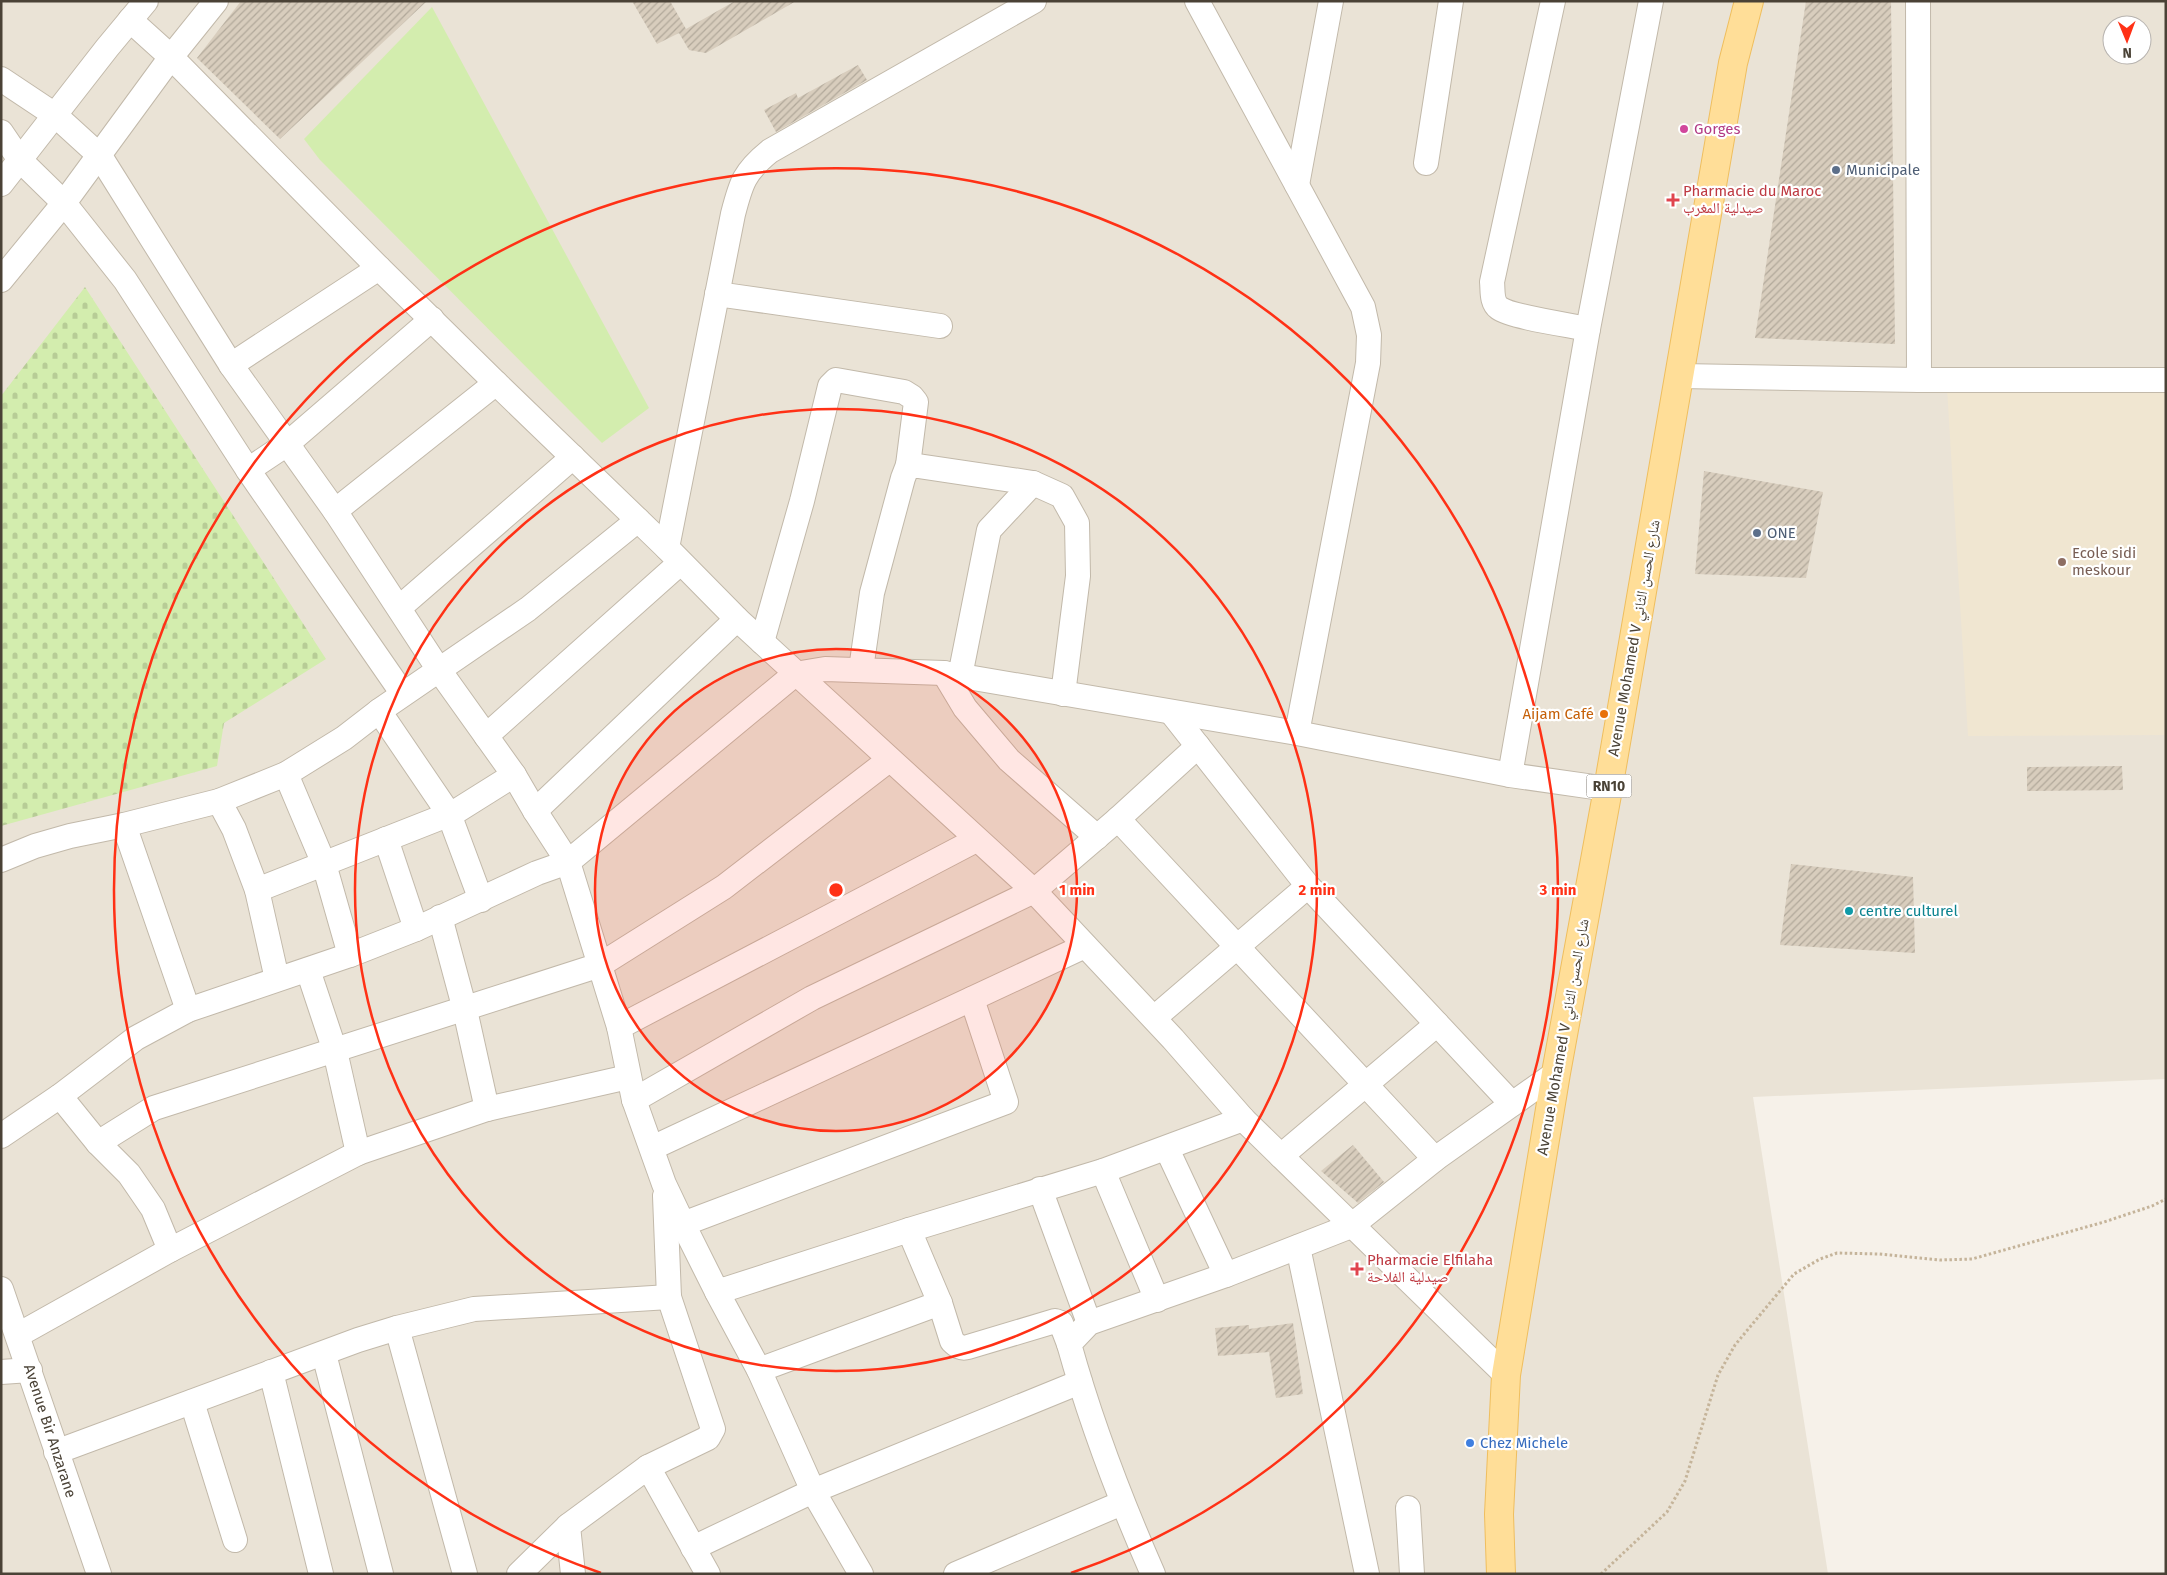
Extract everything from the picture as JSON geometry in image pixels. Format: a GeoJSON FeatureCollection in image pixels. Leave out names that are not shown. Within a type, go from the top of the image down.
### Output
{"type":"FeatureCollection","features":[{"type":"Feature","properties":{"kind":"main road","name":"Avenue Mohamed V شارع الحسن الثاني"},"geometry":{"type":"LineString","coordinates":[[1501,1574],[1498,1514],[1506,1375],[1556,1073],[1608,789],[1733,63],[1749,1]]}},
{"type":"Feature","properties":{"kind":"street"},"geometry":{"type":"LineString","coordinates":[[1,184],[146,1]]}},
{"type":"Feature","properties":{"kind":"street"},"geometry":{"type":"LineString","coordinates":[[1,280],[64,203],[171,56],[216,1]]}},
{"type":"Feature","properties":{"kind":"street"},"geometry":{"type":"LineString","coordinates":[[486,736],[674,556],[718,294],[740,186],[752,165],[770,151],[1034,1]]}},
{"type":"Feature","properties":{"kind":"street"},"geometry":{"type":"LineString","coordinates":[[1196,1],[1363,307],[1369,335],[1368,364],[1298,733]]}},
{"type":"Feature","properties":{"kind":"street"},"geometry":{"type":"LineString","coordinates":[[1297,185],[1331,1]]}},
{"type":"Feature","properties":{"kind":"street"},"geometry":{"type":"LineString","coordinates":[[1426,163],[1451,1]]}},
{"type":"Feature","properties":{"kind":"street"},"geometry":{"type":"LineString","coordinates":[[1553,1],[1492,282],[1493,298],[1498,307],[1510,313],[1588,329]]}},
{"type":"Feature","properties":{"kind":"street"},"geometry":{"type":"LineString","coordinates":[[1510,775],[1588,329],[1651,1]]}},
{"type":"Feature","properties":{"kind":"street"},"geometry":{"type":"LineString","coordinates":[[1918,1],[1919,380]]}},
{"type":"Feature","properties":{"kind":"street"},"geometry":{"type":"LineString","coordinates":[[130,20],[171,56],[379,268],[737,619],[976,840],[1034,891],[1154,1018],[1243,1119],[1506,1375]]}},
{"type":"Feature","properties":{"kind":"street"},"geometry":{"type":"LineString","coordinates":[[1,79],[55,115],[100,156],[231,365],[335,511],[439,670],[514,775],[568,862],[618,1027],[634,1100],[664,1184],[682,1224],[758,1370],[813,1491],[861,1574]]}},
{"type":"Feature","properties":{"kind":"street"},"geometry":{"type":"LineString","coordinates":[[1,132],[20,160],[64,203],[125,280],[248,470],[403,694]]}},
{"type":"Feature","properties":{"kind":"street"},"geometry":{"type":"LineString","coordinates":[[231,365],[379,268]]}},
{"type":"Feature","properties":{"kind":"street"},"geometry":{"type":"LineString","coordinates":[[718,294],[940,326]]}},
{"type":"Feature","properties":{"kind":"street"},"geometry":{"type":"LineString","coordinates":[[248,470],[287,444],[432,320]]}},
{"type":"Feature","properties":{"kind":"street"},"geometry":{"type":"LineString","coordinates":[[1680,376],[1919,380],[2166,380]]}},
{"type":"Feature","properties":{"kind":"street"},"geometry":{"type":"LineString","coordinates":[[762,642],[802,501],[830,386],[836,380],[904,392],[916,402],[908,465],[872,593],[861,669]]}},
{"type":"Feature","properties":{"kind":"street"},"geometry":{"type":"LineString","coordinates":[[335,511],[496,383]]}},
{"type":"Feature","properties":{"kind":"street"},"geometry":{"type":"LineString","coordinates":[[399,608],[573,457]]}},
{"type":"Feature","properties":{"kind":"street"},"geometry":{"type":"LineString","coordinates":[[908,465],[1033,483],[1062,496],[1077,523],[1078,576],[1063,694]]}},
{"type":"Feature","properties":{"kind":"street"},"geometry":{"type":"LineString","coordinates":[[1033,483],[989,530],[952,674],[965,708],[1009,760],[1097,837]]}},
{"type":"Feature","properties":{"kind":"street"},"geometry":{"type":"LineString","coordinates":[[1,860],[35,846],[70,836],[124,825],[219,801],[286,774],[344,738],[403,694],[528,609],[638,520]]}},
{"type":"Feature","properties":{"kind":"street"},"geometry":{"type":"LineString","coordinates":[[535,811],[737,619]]}},
{"type":"Feature","properties":{"kind":"street"},"geometry":{"type":"LineString","coordinates":[[1,1136],[60,1096],[136,1038],[188,1010],[350,955],[416,929],[537,873],[568,862],[795,674],[825,669],[861,669],[952,674],[1298,733],[1510,775],[1608,789]]}},
{"type":"Feature","properties":{"kind":"street"},"geometry":{"type":"LineString","coordinates":[[379,711],[449,814],[481,900]]}},
{"type":"Feature","properties":{"kind":"street"},"geometry":{"type":"LineString","coordinates":[[1171,712],[1308,886],[1512,1104]]}},
{"type":"Feature","properties":{"kind":"street"},"geometry":{"type":"LineString","coordinates":[[634,1100],[812,998],[1034,891],[1118,819],[1198,746]]}},
{"type":"Feature","properties":{"kind":"street"},"geometry":{"type":"LineString","coordinates":[[98,1143],[154,1108],[465,1010],[600,965],[724,887],[889,760]]}},
{"type":"Feature","properties":{"kind":"street"},"geometry":{"type":"LineString","coordinates":[[286,774],[324,864],[350,955]]}},
{"type":"Feature","properties":{"kind":"street"},"geometry":{"type":"LineString","coordinates":[[257,890],[449,814],[514,775]]}},
{"type":"Feature","properties":{"kind":"street"},"geometry":{"type":"LineString","coordinates":[[219,801],[234,828],[257,890],[277,979]]}},
{"type":"Feature","properties":{"kind":"street"},"geometry":{"type":"LineString","coordinates":[[1118,819],[1436,1159]]}},
{"type":"Feature","properties":{"kind":"street"},"geometry":{"type":"LineString","coordinates":[[124,825],[188,1010]]}},
{"type":"Feature","properties":{"kind":"street"},"geometry":{"type":"LineString","coordinates":[[386,839],[416,929]]}},
{"type":"Feature","properties":{"kind":"street"},"geometry":{"type":"LineString","coordinates":[[618,1027],[976,840]]}},
{"type":"Feature","properties":{"kind":"street"},"geometry":{"type":"LineString","coordinates":[[1154,1018],[1308,886]]}},
{"type":"Feature","properties":{"kind":"street"},"geometry":{"type":"LineString","coordinates":[[440,917],[465,1010],[487,1109]]}},
{"type":"Feature","properties":{"kind":"street"},"geometry":{"type":"LineString","coordinates":[[652,1148],[1086,946]]}},
{"type":"Feature","properties":{"kind":"street"},"geometry":{"type":"LineString","coordinates":[[308,970],[335,1050],[358,1153]]}},
{"type":"Feature","properties":{"kind":"street"},"geometry":{"type":"LineString","coordinates":[[682,1224],[1006,1102],[972,999]]}},
{"type":"Feature","properties":{"kind":"street"},"geometry":{"type":"LineString","coordinates":[[1280,1156],[1437,1024]]}},
{"type":"Feature","properties":{"kind":"street"},"geometry":{"type":"LineString","coordinates":[[1069,1344],[1089,1322],[1226,1276],[1351,1226],[1436,1159],[1556,1073]]}},
{"type":"Feature","properties":{"kind":"street"},"geometry":{"type":"LineString","coordinates":[[18,1335],[170,1250],[358,1153],[487,1109],[628,1077]]}},
{"type":"Feature","properties":{"kind":"street"},"geometry":{"type":"LineString","coordinates":[[60,1096],[98,1143],[129,1174],[153,1210],[170,1250]]}},
{"type":"Feature","properties":{"kind":"street"},"geometry":{"type":"LineString","coordinates":[[717,1292],[909,1230],[1103,1171],[1167,1149],[1243,1119]]}},
{"type":"Feature","properties":{"kind":"street"},"geometry":{"type":"LineString","coordinates":[[1167,1149],[1226,1276]]}},
{"type":"Feature","properties":{"kind":"street"},"geometry":{"type":"LineString","coordinates":[[1103,1171],[1157,1300]]}},
{"type":"Feature","properties":{"kind":"street"},"geometry":{"type":"LineString","coordinates":[[519,1574],[568,1526],[648,1467],[708,1438],[713,1430],[669,1296],[664,1184]]}},
{"type":"Feature","properties":{"kind":"street"},"geometry":{"type":"LineString","coordinates":[[1040,1189],[1089,1322]]}},
{"type":"Feature","properties":{"kind":"street"},"geometry":{"type":"LineString","coordinates":[[909,1230],[940,1303],[952,1341],[963,1348],[1055,1322],[1061,1323],[1122,1503],[1150,1573]]}},
{"type":"Feature","properties":{"kind":"street"},"geometry":{"type":"LineString","coordinates":[[1298,1247],[1367,1574]]}},
{"type":"Feature","properties":{"kind":"street","name":"Avenue Bir Anzarane"},"geometry":{"type":"LineString","coordinates":[[1,1289],[99,1574]]}},
{"type":"Feature","properties":{"kind":"street"},"geometry":{"type":"LineString","coordinates":[[56,1452],[271,1372],[397,1328],[474,1309],[669,1296]]}},
{"type":"Feature","properties":{"kind":"street"},"geometry":{"type":"LineString","coordinates":[[758,1370],[940,1303]]}},
{"type":"Feature","properties":{"kind":"street"},"geometry":{"type":"LineString","coordinates":[[397,1328],[465,1574]]}},
{"type":"Feature","properties":{"kind":"street"},"geometry":{"type":"LineString","coordinates":[[324,1354],[381,1574]]}},
{"type":"Feature","properties":{"kind":"street"},"geometry":{"type":"LineString","coordinates":[[1,1372],[30,1370]]}},
{"type":"Feature","properties":{"kind":"street"},"geometry":{"type":"LineString","coordinates":[[271,1372],[321,1574]]}},
{"type":"Feature","properties":{"kind":"street"},"geometry":{"type":"LineString","coordinates":[[693,1548],[813,1491],[1080,1382]]}},
{"type":"Feature","properties":{"kind":"street"},"geometry":{"type":"LineString","coordinates":[[192,1402],[235,1540]]}},
{"type":"Feature","properties":{"kind":"street"},"geometry":{"type":"LineString","coordinates":[[648,1467],[708,1574]]}},
{"type":"Feature","properties":{"kind":"street"},"geometry":{"type":"LineString","coordinates":[[956,1574],[1122,1503]]}},
{"type":"Feature","properties":{"kind":"street"},"geometry":{"type":"LineString","coordinates":[[1408,1508],[1412,1574]]}},
{"type":"Feature","properties":{"kind":"street"},"geometry":{"type":"LineString","coordinates":[[568,1526],[573,1574]]}},
{"type":"Feature","properties":{"kind":"path"},"geometry":{"type":"LineString","coordinates":[[1602,1574],[1667,1512],[1685,1481],[1718,1375],[1735,1345],[1794,1274],[1820,1259],[1838,1254],[1879,1254],[1940,1260],[1972,1259],[2104,1222],[2152,1206],[2166,1199]]}},
{"type":"Feature","properties":{"kind":"shaded area"},"geometry":{"type":"Polygon","coordinates":[[[1,1],[2166,1],[2166,1079],[1753,1097],[1828,1574],[1,1574],[1,1]]]}},
{"type":"Feature","properties":{"kind":"shaded area","name":"Ecole sidi meskour"},"geometry":{"type":"Polygon","coordinates":[[[1946,371],[2166,388],[2166,735],[1968,736],[1946,371]]]}},
{"type":"Feature","properties":{"kind":"green space"},"geometry":{"type":"Polygon","coordinates":[[[432,7],[649,408],[602,443],[320,160],[304,139],[432,7]]]}},
{"type":"Feature","properties":{"kind":"green space"},"geometry":{"type":"Polygon","coordinates":[[[85,287],[326,659],[224,723],[217,766],[1,826],[1,396],[85,287]]]}},
{"type":"Feature","properties":{"kind":"building"},"geometry":{"type":"Polygon","coordinates":[[[241,1],[427,1],[280,139],[197,58],[241,1]]]}},
{"type":"Feature","properties":{"kind":"building"},"geometry":{"type":"Polygon","coordinates":[[[632,1],[670,1],[686,29],[735,1],[796,1],[706,53],[689,50],[679,33],[657,44],[632,1]]]}},
{"type":"Feature","properties":{"kind":"building","name":"Municipale"},"geometry":{"type":"Polygon","coordinates":[[[1806,1],[1891,1],[1895,344],[1755,338],[1806,1]]]}},
{"type":"Feature","properties":{"kind":"building"},"geometry":{"type":"Polygon","coordinates":[[[858,65],[867,80],[776,132],[764,110],[796,93],[798,98],[858,65]]]}},
{"type":"Feature","properties":{"kind":"building","name":"ONE"},"geometry":{"type":"Polygon","coordinates":[[[1704,471],[1823,492],[1806,578],[1695,574],[1704,471]]]}},
{"type":"Feature","properties":{"kind":"building"},"geometry":{"type":"Polygon","coordinates":[[[2122,766],[2123,790],[2027,791],[2027,767],[2122,766]]]}},
{"type":"Feature","properties":{"kind":"building","name":"centre culturel"},"geometry":{"type":"Polygon","coordinates":[[[1791,864],[1913,877],[1915,953],[1780,945],[1791,864]]]}},
{"type":"Feature","properties":{"kind":"building"},"geometry":{"type":"Polygon","coordinates":[[[1353,1145],[1384,1182],[1358,1203],[1321,1171],[1353,1145]]]}},
{"type":"Feature","properties":{"kind":"building"},"geometry":{"type":"Polygon","coordinates":[[[1293,1323],[1303,1394],[1276,1398],[1269,1352],[1218,1356],[1215,1328],[1249,1325],[1249,1329],[1293,1323]]]}},
{"type":"Feature","properties":{"kind":"place","name":"Gorges"},"geometry":{"type":"Point","coordinates":[1684,129]}},
{"type":"Feature","properties":{"kind":"place","name":"Municipale"},"geometry":{"type":"Point","coordinates":[1836,170]}},
{"type":"Feature","properties":{"kind":"place","name":"Pharmacie du Maroc صيدلية المغرب"},"geometry":{"type":"Point","coordinates":[1673,200]}},
{"type":"Feature","properties":{"kind":"place","name":"ONE"},"geometry":{"type":"Point","coordinates":[1757,533]}},
{"type":"Feature","properties":{"kind":"place","name":"Ecole sidi meskour"},"geometry":{"type":"Point","coordinates":[2062,562]}},
{"type":"Feature","properties":{"kind":"place","name":"Aijam Café"},"geometry":{"type":"Point","coordinates":[1604,714]}},
{"type":"Feature","properties":{"kind":"place","name":"centre culturel"},"geometry":{"type":"Point","coordinates":[1849,911]}},
{"type":"Feature","properties":{"kind":"place","name":"Pharmacie Elfilaha صيدلية الفلاحة"},"geometry":{"type":"Point","coordinates":[1357,1269]}},
{"type":"Feature","properties":{"kind":"place","name":"Chez Michele"},"geometry":{"type":"Point","coordinates":[1470,1443]}}]}
